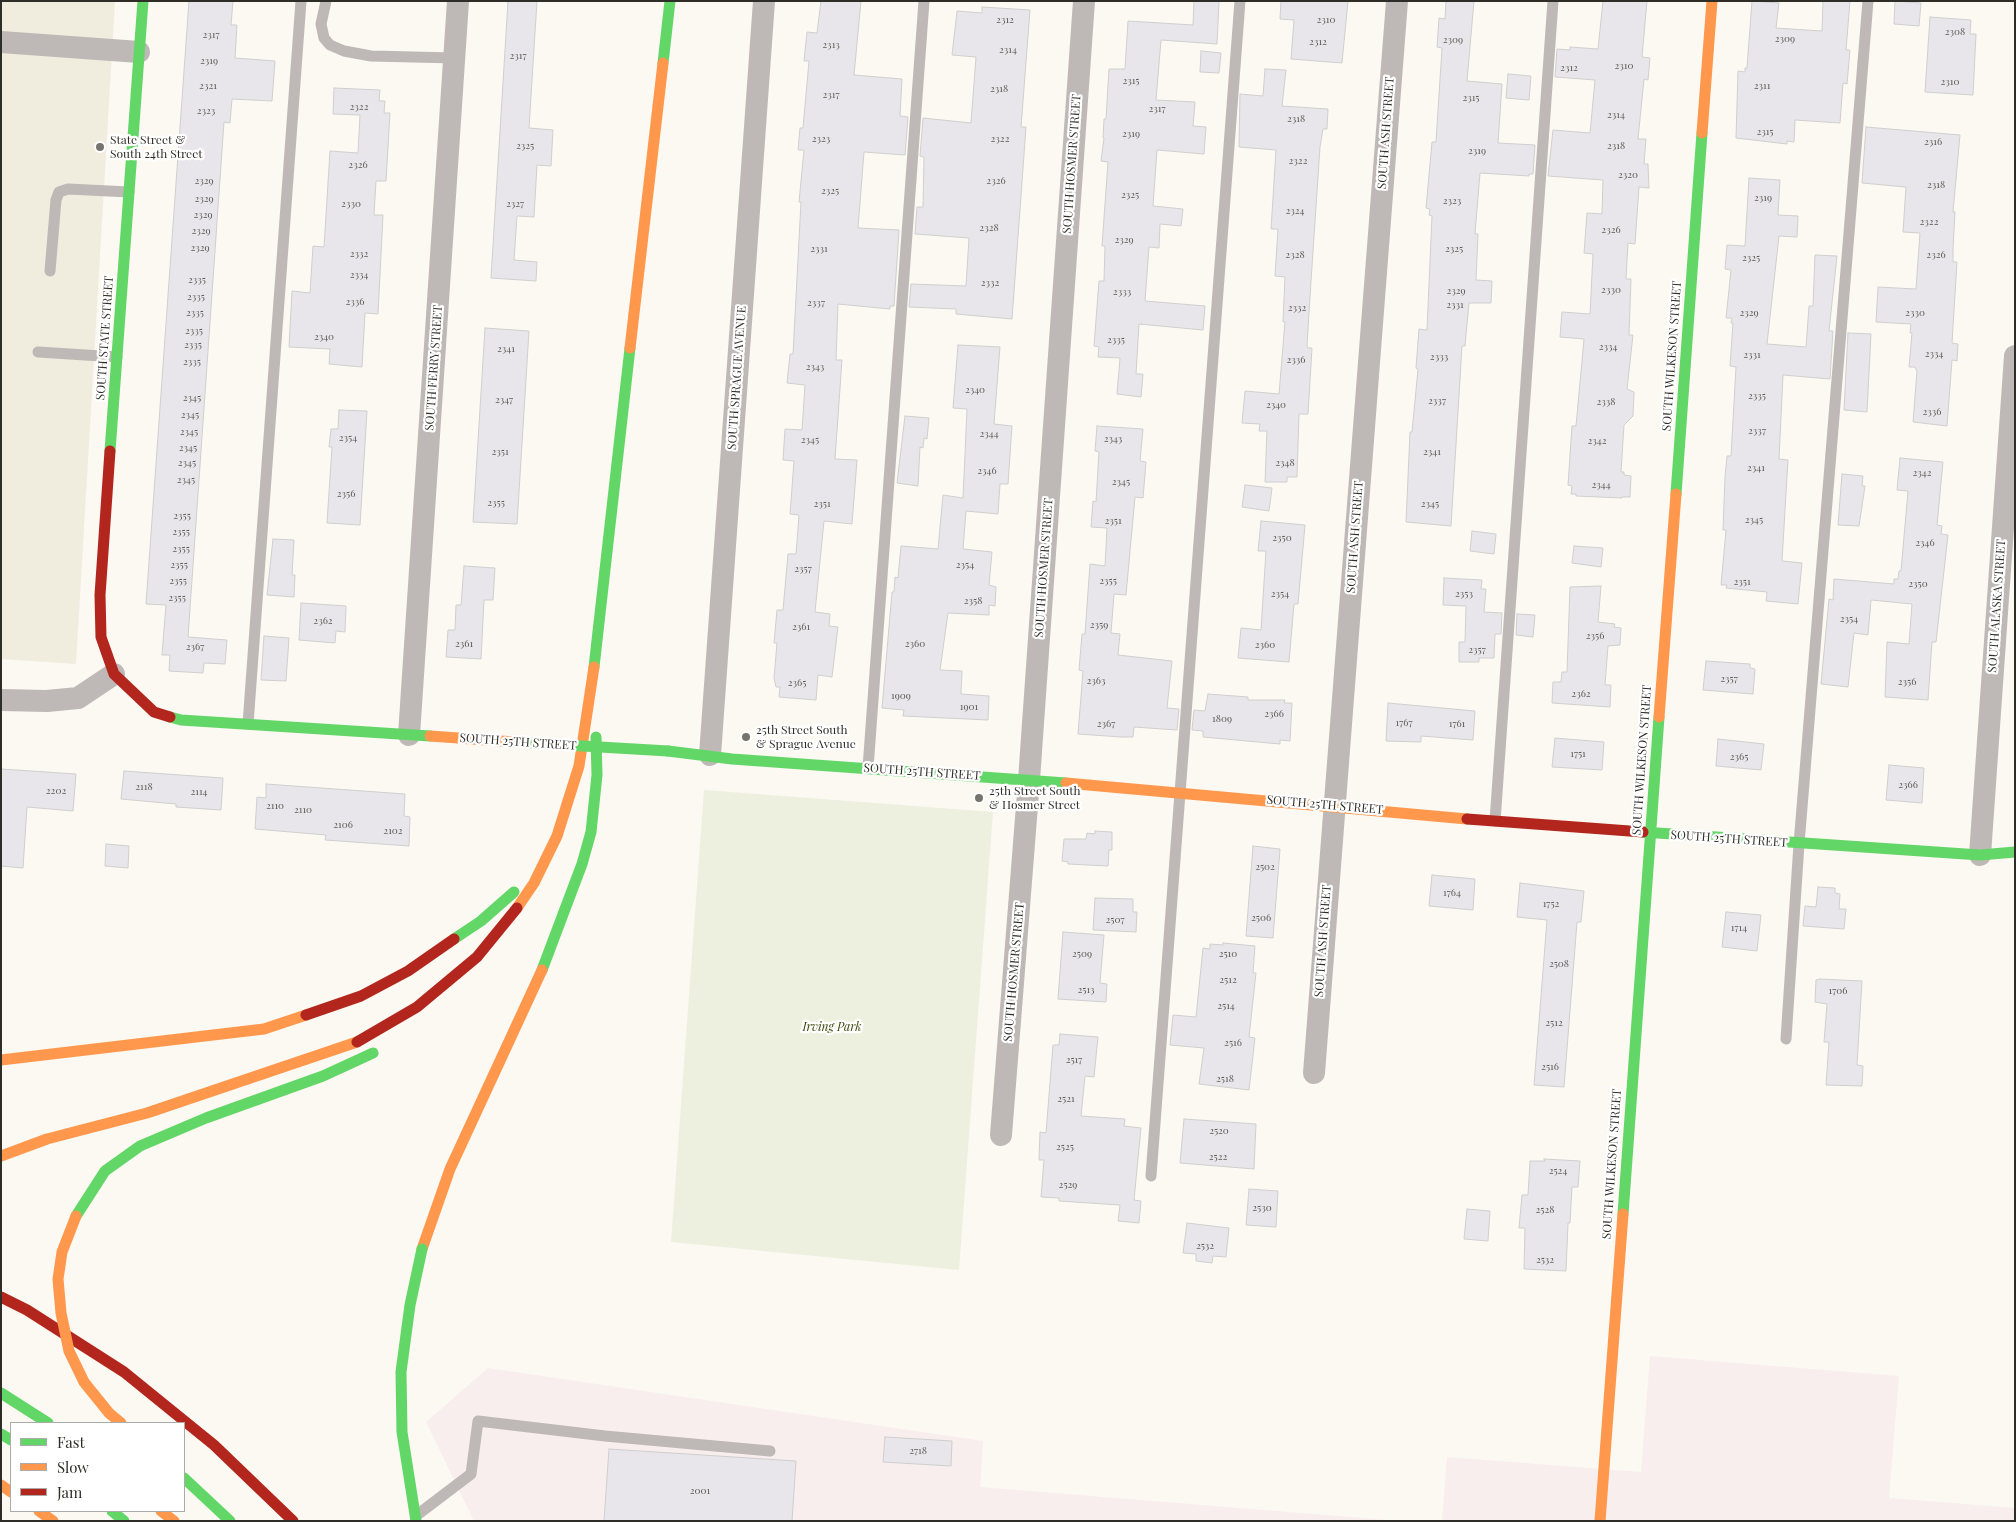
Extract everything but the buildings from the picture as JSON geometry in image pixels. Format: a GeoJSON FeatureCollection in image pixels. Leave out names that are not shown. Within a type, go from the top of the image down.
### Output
{"type":"FeatureCollection","features":[{"type":"Feature","properties":{"kind":"main road","name":"SOUTH STATE STREET"},"geometry":{"type":"LineString","coordinates":[[114,674],[107,659],[99,619],[143,1]]}},
{"type":"Feature","properties":{"kind":"main road"},"geometry":{"type":"LineString","coordinates":[[1,1156],[47,1139],[147,1113],[358,1042],[418,1007],[477,957],[504,926],[534,883],[557,836],[579,766],[593,678],[670,1]]}},
{"type":"Feature","properties":{"kind":"main road","name":"SOUTH WILKESON STREET"},"geometry":{"type":"LineString","coordinates":[[1600,1521],[1712,1]]}},
{"type":"Feature","properties":{"kind":"main road","name":"SOUTH 25TH STREET"},"geometry":{"type":"LineString","coordinates":[[114,674],[139,700],[154,712],[181,720],[710,755],[1799,844],[1980,855],[2015,852]]}},
{"type":"Feature","properties":{"kind":"main road"},"geometry":{"type":"LineString","coordinates":[[416,1521],[402,1432],[401,1372],[410,1305],[422,1249],[450,1169],[549,954],[582,864],[591,832],[597,775],[593,678]]}},
{"type":"Feature","properties":{"kind":"main road"},"geometry":{"type":"LineString","coordinates":[[1,1060],[264,1029],[361,996],[408,971],[507,900],[557,836]]}},
{"type":"Feature","properties":{"kind":"main road"},"geometry":{"type":"LineString","coordinates":[[421,1019],[447,983]]}},
{"type":"Feature","properties":{"kind":"main road"},"geometry":{"type":"LineString","coordinates":[[120,1422],[109,1413],[84,1382],[69,1351],[61,1313],[58,1279],[62,1252],[76,1216],[105,1171],[140,1146],[198,1121],[324,1076],[384,1047]]}},
{"type":"Feature","properties":{"kind":"main road"},"geometry":{"type":"LineString","coordinates":[[1,1297],[27,1310],[124,1372],[184,1422]]}},
{"type":"Feature","properties":{"kind":"main road"},"geometry":{"type":"LineString","coordinates":[[1,1393],[46,1422]]}},
{"type":"Feature","properties":{"kind":"main road"},"geometry":{"type":"LineString","coordinates":[[185,1422],[214,1445],[293,1521]]}},
{"type":"Feature","properties":{"kind":"main road"},"geometry":{"type":"LineString","coordinates":[[185,1479],[230,1521]]}},
{"type":"Feature","properties":{"kind":"main road"},"geometry":{"type":"LineString","coordinates":[[40,1512],[53,1521]]}},
{"type":"Feature","properties":{"kind":"main road"},"geometry":{"type":"LineString","coordinates":[[113,1512],[124,1521]]}},
{"type":"Feature","properties":{"kind":"main road"},"geometry":{"type":"LineString","coordinates":[[162,1512],[174,1521]]}},
{"type":"Feature","properties":{"kind":"street","name":"SOUTH FERRY STREET"},"geometry":{"type":"LineString","coordinates":[[409,735],[458,1]]}},
{"type":"Feature","properties":{"kind":"street","name":"SOUTH SPRAGUE AVENUE"},"geometry":{"type":"LineString","coordinates":[[710,755],[764,1]]}},
{"type":"Feature","properties":{"kind":"street","name":"SOUTH HOSMER STREET"},"geometry":{"type":"LineString","coordinates":[[1000,1135],[1029,780],[1084,1]]}},
{"type":"Feature","properties":{"kind":"street","name":"SOUTH ASH STREET"},"geometry":{"type":"LineString","coordinates":[[1314,1073],[1397,1]]}},
{"type":"Feature","properties":{"kind":"street"},"geometry":{"type":"LineString","coordinates":[[1,42],[139,52]]}},
{"type":"Feature","properties":{"kind":"street","name":"SOUTH ALASKA STREET"},"geometry":{"type":"LineString","coordinates":[[1980,855],[2015,356]]}},
{"type":"Feature","properties":{"kind":"street"},"geometry":{"type":"LineString","coordinates":[[1,700],[47,701],[78,698],[114,674]]}},
{"type":"Feature","properties":{"kind":"lane"},"geometry":{"type":"LineString","coordinates":[[248,724],[301,1]]}},
{"type":"Feature","properties":{"kind":"lane"},"geometry":{"type":"LineString","coordinates":[[326,1],[321,24],[324,38],[330,45],[344,51],[371,56],[454,58]]}},
{"type":"Feature","properties":{"kind":"lane"},"geometry":{"type":"LineString","coordinates":[[868,768],[924,1]]}},
{"type":"Feature","properties":{"kind":"lane"},"geometry":{"type":"LineString","coordinates":[[1151,1176],[1240,1]]}},
{"type":"Feature","properties":{"kind":"lane"},"geometry":{"type":"LineString","coordinates":[[1494,820],[1553,1]]}},
{"type":"Feature","properties":{"kind":"lane"},"geometry":{"type":"LineString","coordinates":[[1786,1040],[1799,844],[1868,1]]}},
{"type":"Feature","properties":{"kind":"lane"},"geometry":{"type":"LineString","coordinates":[[50,271],[56,200],[59,192],[68,189],[129,192]]}},
{"type":"Feature","properties":{"kind":"lane"},"geometry":{"type":"LineString","coordinates":[[38,352],[117,357]]}},
{"type":"Feature","properties":{"kind":"lane"},"geometry":{"type":"LineString","coordinates":[[409,1521],[471,1474],[478,1421],[604,1436],[770,1450]]}},
{"type":"Feature","properties":{"kind":"shaded area"},"geometry":{"type":"Polygon","coordinates":[[[1,1],[115,1],[76,664],[1,659],[1,1]]]}},
{"type":"Feature","properties":{"kind":"shaded area"},"geometry":{"type":"Polygon","coordinates":[[[1650,1356],[1899,1376],[1889,1498],[2015,1508],[2015,1521],[1442,1521],[1447,1457],[1641,1472],[1650,1356]]]}},
{"type":"Feature","properties":{"kind":"shaded area"},"geometry":{"type":"Polygon","coordinates":[[[488,1368],[983,1441],[980,1487],[1400,1521],[474,1521],[426,1422],[488,1368]]]}},
{"type":"Feature","properties":{"kind":"green space","name":"Irving Park"},"geometry":{"type":"Polygon","coordinates":[[[704,790],[993,812],[959,1270],[671,1242],[704,790]]]}},
{"type":"Feature","properties":{"kind":"traffic: fast"},"geometry":{"type":"LineString","coordinates":[[110,451],[143,1]]}},
{"type":"Feature","properties":{"kind":"traffic: fast"},"geometry":{"type":"LineString","coordinates":[[663,63],[670,1]]}},
{"type":"Feature","properties":{"kind":"traffic: fast"},"geometry":{"type":"LineString","coordinates":[[1676,494],[1702,133]]}},
{"type":"Feature","properties":{"kind":"traffic: fast"},"geometry":{"type":"LineString","coordinates":[[594,667],[630,348]]}},
{"type":"Feature","properties":{"kind":"traffic: fast"},"geometry":{"type":"LineString","coordinates":[[170,717],[181,720],[430,736]]}},
{"type":"Feature","properties":{"kind":"traffic: fast"},"geometry":{"type":"LineString","coordinates":[[1623,1214],[1659,717]]}},
{"type":"Feature","properties":{"kind":"traffic: fast"},"geometry":{"type":"LineString","coordinates":[[542,970],[582,864],[591,832],[597,775],[596,737]]}},
{"type":"Feature","properties":{"kind":"traffic: fast"},"geometry":{"type":"LineString","coordinates":[[515,742],[668,751]]}},
{"type":"Feature","properties":{"kind":"traffic: fast"},"geometry":{"type":"LineString","coordinates":[[668,751],[732,759],[1066,783]]}},
{"type":"Feature","properties":{"kind":"traffic: fast"},"geometry":{"type":"LineString","coordinates":[[1643,832],[1980,855],[2015,852]]}},
{"type":"Feature","properties":{"kind":"traffic: fast"},"geometry":{"type":"LineString","coordinates":[[454,939],[481,921],[514,892]]}},
{"type":"Feature","properties":{"kind":"traffic: fast"},"geometry":{"type":"LineString","coordinates":[[76,1216],[105,1171],[140,1146],[206,1118],[323,1076],[373,1053]]}},
{"type":"Feature","properties":{"kind":"traffic: fast"},"geometry":{"type":"LineString","coordinates":[[416,1521],[402,1432],[401,1372],[410,1305],[422,1249]]}},
{"type":"Feature","properties":{"kind":"traffic: fast"},"geometry":{"type":"LineString","coordinates":[[1,1393],[46,1422]]}},
{"type":"Feature","properties":{"kind":"traffic: fast"},"geometry":{"type":"LineString","coordinates":[[1,1434],[10,1439]]}},
{"type":"Feature","properties":{"kind":"traffic: fast"},"geometry":{"type":"LineString","coordinates":[[185,1479],[230,1521]]}},
{"type":"Feature","properties":{"kind":"traffic: fast"},"geometry":{"type":"LineString","coordinates":[[113,1512],[124,1521]]}},
{"type":"Feature","properties":{"kind":"traffic: slow"},"geometry":{"type":"LineString","coordinates":[[1702,133],[1712,1]]}},
{"type":"Feature","properties":{"kind":"traffic: slow"},"geometry":{"type":"LineString","coordinates":[[630,348],[663,63]]}},
{"type":"Feature","properties":{"kind":"traffic: slow"},"geometry":{"type":"LineString","coordinates":[[1659,717],[1676,494]]}},
{"type":"Feature","properties":{"kind":"traffic: slow"},"geometry":{"type":"LineString","coordinates":[[517,908],[534,883],[557,836],[579,766],[594,667]]}},
{"type":"Feature","properties":{"kind":"traffic: slow"},"geometry":{"type":"LineString","coordinates":[[430,736],[515,742]]}},
{"type":"Feature","properties":{"kind":"traffic: slow"},"geometry":{"type":"LineString","coordinates":[[1066,783],[1467,819]]}},
{"type":"Feature","properties":{"kind":"traffic: slow"},"geometry":{"type":"LineString","coordinates":[[422,1249],[450,1169],[542,970]]}},
{"type":"Feature","properties":{"kind":"traffic: slow"},"geometry":{"type":"LineString","coordinates":[[1,1060],[264,1029],[306,1015]]}},
{"type":"Feature","properties":{"kind":"traffic: slow"},"geometry":{"type":"LineString","coordinates":[[1,1156],[47,1139],[147,1113],[357,1042]]}},
{"type":"Feature","properties":{"kind":"traffic: slow"},"geometry":{"type":"LineString","coordinates":[[1600,1521],[1623,1214]]}},
{"type":"Feature","properties":{"kind":"traffic: slow"},"geometry":{"type":"LineString","coordinates":[[76,1216],[62,1252],[58,1279],[61,1313],[69,1351],[84,1382],[109,1413],[120,1422]]}},
{"type":"Feature","properties":{"kind":"traffic: slow"},"geometry":{"type":"LineString","coordinates":[[1,1485],[10,1491]]}},
{"type":"Feature","properties":{"kind":"traffic: slow"},"geometry":{"type":"LineString","coordinates":[[40,1512],[53,1521]]}},
{"type":"Feature","properties":{"kind":"traffic: slow"},"geometry":{"type":"LineString","coordinates":[[162,1512],[174,1521]]}},
{"type":"Feature","properties":{"kind":"traffic: jam"},"geometry":{"type":"LineString","coordinates":[[110,451],[100,595],[101,637],[114,674],[154,712],[170,717]]}},
{"type":"Feature","properties":{"kind":"traffic: jam"},"geometry":{"type":"LineString","coordinates":[[1467,819],[1643,832]]}},
{"type":"Feature","properties":{"kind":"traffic: jam"},"geometry":{"type":"LineString","coordinates":[[357,1042],[417,1007],[477,957],[517,908]]}},
{"type":"Feature","properties":{"kind":"traffic: jam"},"geometry":{"type":"LineString","coordinates":[[306,1015],[361,996],[408,971],[454,939]]}},
{"type":"Feature","properties":{"kind":"traffic: jam"},"geometry":{"type":"LineString","coordinates":[[1,1297],[27,1310],[124,1372],[214,1445],[293,1521]]}},
{"type":"Feature","properties":{"kind":"place","name":"State Street & South 24th Street"},"geometry":{"type":"Point","coordinates":[100,147]}},
{"type":"Feature","properties":{"kind":"place","name":"25th Street South & Sprague Avenue"},"geometry":{"type":"Point","coordinates":[746,737]}},
{"type":"Feature","properties":{"kind":"place","name":"25th Street South & Hosmer Street"},"geometry":{"type":"Point","coordinates":[979,798]}}]}
